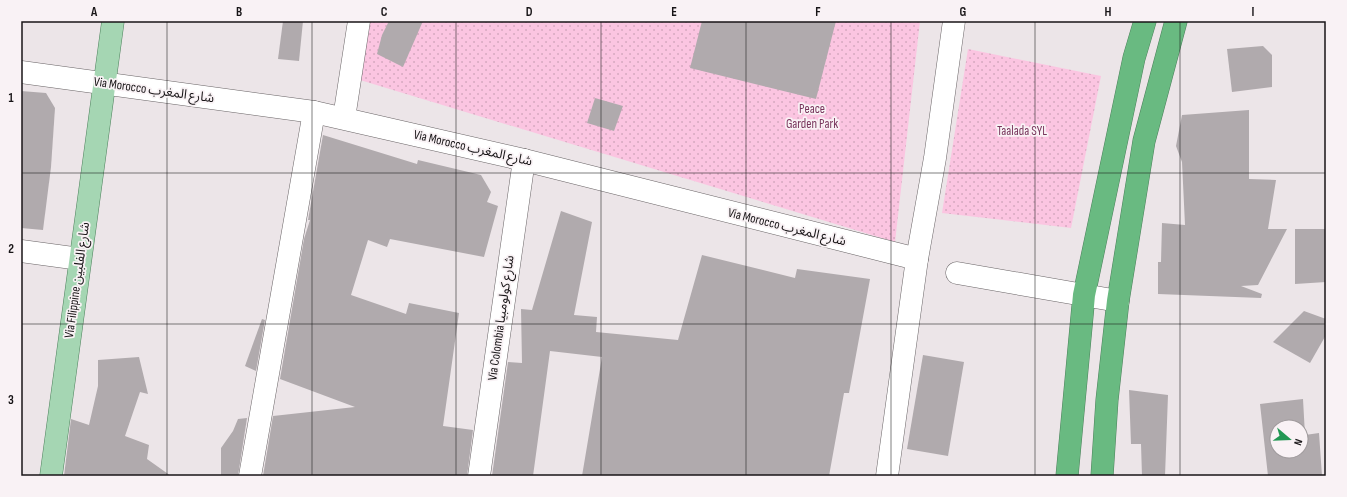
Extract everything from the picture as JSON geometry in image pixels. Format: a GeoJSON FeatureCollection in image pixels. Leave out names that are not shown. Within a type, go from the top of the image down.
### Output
{"type":"FeatureCollection","features":[{"type":"Feature","properties":{"kind":"highway"},"geometry":{"type":"LineString","coordinates":[[1067,476],[1084,295],[1134,58],[1146,21]]}},
{"type":"Feature","properties":{"kind":"highway"},"geometry":{"type":"LineString","coordinates":[[1102,476],[1107,400],[1118,301],[1144,141],[1176,21]]}},
{"type":"Feature","properties":{"kind":"main road","name":"Via Filippine شارع الفلبين"},"geometry":{"type":"LineString","coordinates":[[51,476],[113,21]]}},
{"type":"Feature","properties":{"kind":"street"},"geometry":{"type":"LineString","coordinates":[[344,118],[359,21]]}},
{"type":"Feature","properties":{"kind":"street"},"geometry":{"type":"LineString","coordinates":[[887,476],[917,259],[936,158],[954,21]]}},
{"type":"Feature","properties":{"kind":"street","name":"Via Morocco شارع المغرب"},"geometry":{"type":"LineString","coordinates":[[21,72],[314,112],[344,118],[524,160],[917,259]]}},
{"type":"Feature","properties":{"kind":"street"},"geometry":{"type":"LineString","coordinates":[[250,476],[314,112]]}},
{"type":"Feature","properties":{"kind":"street","name":"Via Colombia شارع كولومبيا"},"geometry":{"type":"LineString","coordinates":[[479,476],[524,160]]}},
{"type":"Feature","properties":{"kind":"street"},"geometry":{"type":"LineString","coordinates":[[21,251],[80,259]]}},
{"type":"Feature","properties":{"kind":"street"},"geometry":{"type":"LineString","coordinates":[[957,274],[1118,301]]}},
{"type":"Feature","properties":{"kind":"green space","name":"Peace Garden Park"},"geometry":{"type":"Polygon","coordinates":[[[369,21],[920,21],[895,242],[360,80],[369,21]]]}},
{"type":"Feature","properties":{"kind":"green space","name":"Taalada SYL"},"geometry":{"type":"Polygon","coordinates":[[[968,49],[1101,76],[1071,228],[942,213],[968,49]]]}},
{"type":"Feature","properties":{"kind":"building"},"geometry":{"type":"Polygon","coordinates":[[[283,21],[303,21],[299,61],[278,59],[283,21]]]}},
{"type":"Feature","properties":{"kind":"building"},"geometry":{"type":"Polygon","coordinates":[[[389,21],[423,21],[403,67],[377,54],[382,35],[389,21]]]}},
{"type":"Feature","properties":{"kind":"building"},"geometry":{"type":"Polygon","coordinates":[[[702,21],[836,21],[816,99],[690,68],[702,21]]]}},
{"type":"Feature","properties":{"kind":"building"},"geometry":{"type":"Polygon","coordinates":[[[1263,46],[1272,55],[1272,87],[1232,92],[1227,49],[1263,46]]]}},
{"type":"Feature","properties":{"kind":"building"},"geometry":{"type":"Polygon","coordinates":[[[21,91],[46,93],[55,108],[51,167],[43,230],[21,228],[21,91]]]}},
{"type":"Feature","properties":{"kind":"building"},"geometry":{"type":"Polygon","coordinates":[[[595,98],[623,106],[614,131],[587,123],[595,98]]]}},
{"type":"Feature","properties":{"kind":"building"},"geometry":{"type":"Polygon","coordinates":[[[1249,110],[1249,179],[1276,180],[1268,229],[1287,229],[1258,285],[1241,286],[1262,294],[1261,298],[1158,294],[1158,262],[1161,262],[1162,223],[1185,225],[1182,162],[1176,146],[1182,115],[1249,110]]]}},
{"type":"Feature","properties":{"kind":"building"},"geometry":{"type":"Polygon","coordinates":[[[323,135],[417,164],[418,160],[481,175],[491,192],[487,202],[498,206],[484,257],[390,239],[387,247],[368,240],[351,295],[406,314],[409,303],[459,313],[443,426],[473,430],[467,476],[263,476],[273,416],[355,407],[280,379],[304,239],[310,220],[308,220],[323,135]]]}},
{"type":"Feature","properties":{"kind":"building"},"geometry":{"type":"Polygon","coordinates":[[[561,211],[592,222],[574,315],[597,317],[596,332],[678,340],[702,255],[795,278],[797,269],[870,279],[849,393],[844,393],[829,476],[582,476],[602,357],[550,351],[533,476],[492,476],[508,362],[522,363],[521,309],[532,310],[561,211]]]}},
{"type":"Feature","properties":{"kind":"building"},"geometry":{"type":"Polygon","coordinates":[[[1295,229],[1326,229],[1326,282],[1295,284],[1295,229]]]}},
{"type":"Feature","properties":{"kind":"building"},"geometry":{"type":"Polygon","coordinates":[[[1304,311],[1326,319],[1326,335],[1310,363],[1273,342],[1304,311]]]}},
{"type":"Feature","properties":{"kind":"building"},"geometry":{"type":"Polygon","coordinates":[[[262,319],[265,320],[256,371],[245,366],[262,319]]]}},
{"type":"Feature","properties":{"kind":"building"},"geometry":{"type":"Polygon","coordinates":[[[923,355],[964,362],[948,456],[907,449],[923,355]]]}},
{"type":"Feature","properties":{"kind":"building"},"geometry":{"type":"Polygon","coordinates":[[[139,357],[148,394],[140,392],[125,436],[149,445],[147,459],[171,476],[64,476],[71,419],[89,425],[98,386],[98,360],[139,357]]]}},
{"type":"Feature","properties":{"kind":"building"},"geometry":{"type":"Polygon","coordinates":[[[1129,390],[1168,395],[1165,476],[1142,476],[1141,444],[1131,444],[1129,390]]]}},
{"type":"Feature","properties":{"kind":"building"},"geometry":{"type":"Polygon","coordinates":[[[1303,399],[1304,419],[1269,419],[1269,459],[1309,459],[1309,434],[1319,433],[1322,476],[1268,476],[1260,404],[1303,399]]]}},
{"type":"Feature","properties":{"kind":"building"},"geometry":{"type":"Polygon","coordinates":[[[247,418],[238,476],[221,476],[221,448],[233,431],[238,419],[247,418]]]}}]}
